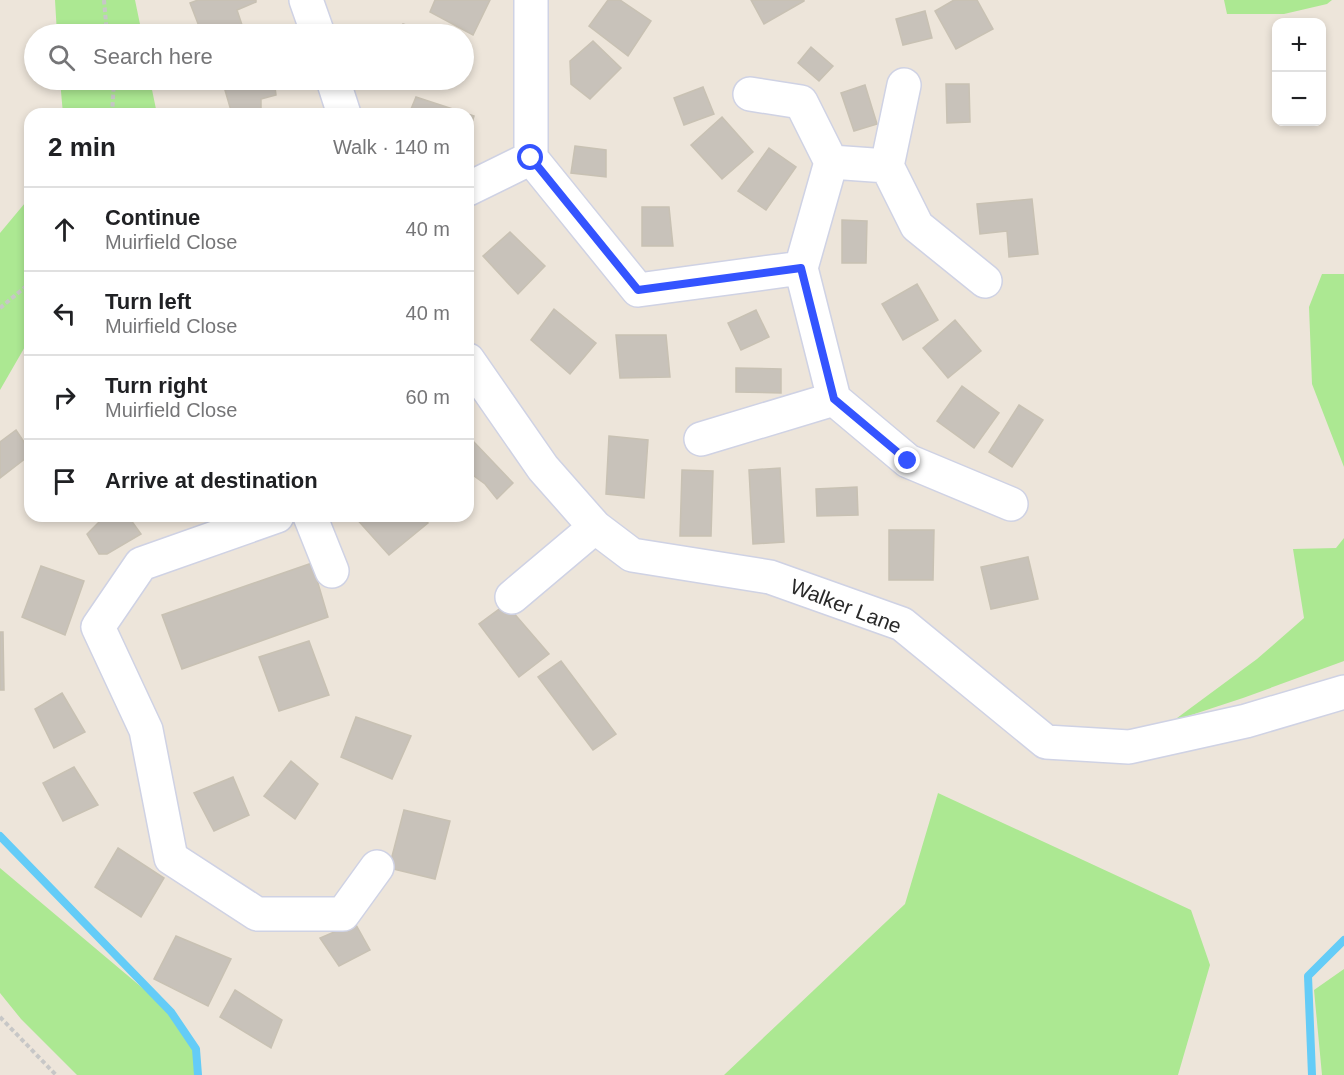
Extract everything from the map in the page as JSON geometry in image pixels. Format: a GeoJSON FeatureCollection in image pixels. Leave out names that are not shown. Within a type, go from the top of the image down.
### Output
{"type":"FeatureCollection","features":[{"type":"Feature","properties":{"kind":"street"},"geometry":{"type":"LineString","coordinates":[[306,0],[314,24]]}},
{"type":"Feature","properties":{"kind":"street"},"geometry":{"type":"LineString","coordinates":[[531,0],[531,158],[638,290],[801,268]]}},
{"type":"Feature","properties":{"kind":"street"},"geometry":{"type":"LineString","coordinates":[[904,85],[886,166],[917,226],[985,281]]}},
{"type":"Feature","properties":{"kind":"street"},"geometry":{"type":"LineString","coordinates":[[336,90],[342,108]]}},
{"type":"Feature","properties":{"kind":"street"},"geometry":{"type":"LineString","coordinates":[[750,94],[801,102],[831,162],[801,268],[834,399],[908,461],[1011,504]]}},
{"type":"Feature","properties":{"kind":"street"},"geometry":{"type":"LineString","coordinates":[[474,186],[531,158]]}},
{"type":"Feature","properties":{"kind":"street"},"geometry":{"type":"LineString","coordinates":[[831,162],[886,166]]}},
{"type":"Feature","properties":{"kind":"street","name":"Walker Lane"},"geometry":{"type":"LineString","coordinates":[[474,369],[543,468],[595,527],[632,555],[770,577],[902,624],[1046,742],[1129,747],[1246,721],[1344,692]]}},
{"type":"Feature","properties":{"kind":"street"},"geometry":{"type":"LineString","coordinates":[[701,439],[834,399]]}},
{"type":"Feature","properties":{"kind":"street"},"geometry":{"type":"LineString","coordinates":[[260,522],[141,564],[98,627],[146,730],[171,858],[257,914],[343,914],[377,867]]}},
{"type":"Feature","properties":{"kind":"street"},"geometry":{"type":"LineString","coordinates":[[312,522],[332,571]]}},
{"type":"Feature","properties":{"kind":"street"},"geometry":{"type":"LineString","coordinates":[[512,597],[595,527]]}},
{"type":"Feature","properties":{"kind":"path"},"geometry":{"type":"LineString","coordinates":[[104,0],[106,24]]}},
{"type":"Feature","properties":{"kind":"path"},"geometry":{"type":"LineString","coordinates":[[112,108],[113,90]]}},
{"type":"Feature","properties":{"kind":"path"},"geometry":{"type":"LineString","coordinates":[[0,308],[24,288]]}},
{"type":"Feature","properties":{"kind":"path"},"geometry":{"type":"LineString","coordinates":[[0,1017],[56,1075]]}},
{"type":"Feature","properties":{"kind":"green space"},"geometry":{"type":"Polygon","coordinates":[[[55,0],[135,0],[140,24],[56,24],[55,0]]]}},
{"type":"Feature","properties":{"kind":"green space"},"geometry":{"type":"Polygon","coordinates":[[[1224,0],[1332,0],[1327,4],[1284,14],[1227,14],[1224,0]]]}},
{"type":"Feature","properties":{"kind":"green space"},"geometry":{"type":"Polygon","coordinates":[[[61,90],[152,90],[156,108],[62,108],[61,90]]]}},
{"type":"Feature","properties":{"kind":"green space"},"geometry":{"type":"Polygon","coordinates":[[[24,204],[24,348],[0,390],[0,233],[24,204]]]}},
{"type":"Feature","properties":{"kind":"green space"},"geometry":{"type":"Polygon","coordinates":[[[1322,274],[1344,274],[1344,467],[1312,384],[1309,307],[1322,274]]]}},
{"type":"Feature","properties":{"kind":"green space"},"geometry":{"type":"Polygon","coordinates":[[[1344,538],[1344,661],[1173,721],[1257,659],[1304,618],[1293,549],[1336,548],[1344,538]]]}},
{"type":"Feature","properties":{"kind":"green space"},"geometry":{"type":"Polygon","coordinates":[[[938,793],[1191,910],[1210,965],[1178,1075],[724,1075],[905,904],[938,793]]]}},
{"type":"Feature","properties":{"kind":"green space"},"geometry":{"type":"Polygon","coordinates":[[[0,868],[171,1012],[196,1049],[198,1075],[77,1075],[21,1019],[0,993],[0,868]]]}},
{"type":"Feature","properties":{"kind":"green space"},"geometry":{"type":"Polygon","coordinates":[[[1344,969],[1344,1075],[1322,1075],[1314,990],[1344,969]]]}},
{"type":"Feature","properties":{"kind":"building"},"geometry":{"type":"Polygon","coordinates":[[[198,0],[256,0],[237,10],[242,24],[198,24],[190,3],[198,0]]]}},
{"type":"Feature","properties":{"kind":"building"},"geometry":{"type":"Polygon","coordinates":[[[435,0],[490,0],[474,33],[474,24],[452,24],[430,12],[435,0]]]}},
{"type":"Feature","properties":{"kind":"building"},"geometry":{"type":"Polygon","coordinates":[[[608,0],[620,0],[651,21],[628,56],[589,26],[608,0]]]}},
{"type":"Feature","properties":{"kind":"building"},"geometry":{"type":"Polygon","coordinates":[[[751,0],[804,0],[804,1],[764,24],[751,0]]]}},
{"type":"Feature","properties":{"kind":"building"},"geometry":{"type":"Polygon","coordinates":[[[954,0],[977,0],[993,29],[956,49],[935,11],[954,0]]]}},
{"type":"Feature","properties":{"kind":"building"},"geometry":{"type":"Polygon","coordinates":[[[925,11],[932,38],[903,45],[896,19],[925,11]]]}},
{"type":"Feature","properties":{"kind":"building"},"geometry":{"type":"Polygon","coordinates":[[[593,41],[621,68],[590,99],[571,84],[570,61],[593,41]]]}},
{"type":"Feature","properties":{"kind":"building"},"geometry":{"type":"Polygon","coordinates":[[[811,47],[833,66],[819,81],[798,63],[811,47]]]}},
{"type":"Feature","properties":{"kind":"building"},"geometry":{"type":"Polygon","coordinates":[[[946,84],[969,84],[970,122],[947,123],[946,84]]]}},
{"type":"Feature","properties":{"kind":"building"},"geometry":{"type":"Polygon","coordinates":[[[865,85],[877,124],[854,131],[841,93],[865,85]]]}},
{"type":"Feature","properties":{"kind":"building"},"geometry":{"type":"Polygon","coordinates":[[[703,87],[714,114],[684,125],[674,98],[703,87]]]}},
{"type":"Feature","properties":{"kind":"building"},"geometry":{"type":"Polygon","coordinates":[[[225,90],[275,90],[276,95],[261,99],[261,108],[230,108],[225,90]]]}},
{"type":"Feature","properties":{"kind":"building"},"geometry":{"type":"Polygon","coordinates":[[[416,97],[450,108],[411,108],[416,97]]]}},
{"type":"Feature","properties":{"kind":"building"},"geometry":{"type":"Polygon","coordinates":[[[722,117],[753,152],[722,179],[691,145],[722,117]]]}},
{"type":"Feature","properties":{"kind":"building"},"geometry":{"type":"Polygon","coordinates":[[[575,146],[606,150],[606,177],[571,173],[575,146]]]}},
{"type":"Feature","properties":{"kind":"building"},"geometry":{"type":"Polygon","coordinates":[[[769,148],[796,167],[766,210],[738,191],[769,148]]]}},
{"type":"Feature","properties":{"kind":"building"},"geometry":{"type":"Polygon","coordinates":[[[1032,199],[1038,254],[1009,257],[1007,231],[980,234],[977,204],[1032,199]]]}},
{"type":"Feature","properties":{"kind":"building"},"geometry":{"type":"Polygon","coordinates":[[[642,207],[669,207],[673,246],[642,246],[642,207]]]}},
{"type":"Feature","properties":{"kind":"building"},"geometry":{"type":"Polygon","coordinates":[[[842,220],[867,221],[866,263],[842,263],[842,220]]]}},
{"type":"Feature","properties":{"kind":"building"},"geometry":{"type":"Polygon","coordinates":[[[510,232],[545,266],[518,294],[483,256],[510,232]]]}},
{"type":"Feature","properties":{"kind":"building"},"geometry":{"type":"Polygon","coordinates":[[[917,284],[938,320],[903,340],[882,304],[917,284]]]}},
{"type":"Feature","properties":{"kind":"building"},"geometry":{"type":"Polygon","coordinates":[[[554,309],[596,343],[570,374],[531,340],[554,309]]]}},
{"type":"Feature","properties":{"kind":"building"},"geometry":{"type":"Polygon","coordinates":[[[756,310],[769,337],[741,350],[728,323],[756,310]]]}},
{"type":"Feature","properties":{"kind":"building"},"geometry":{"type":"Polygon","coordinates":[[[955,320],[981,351],[948,378],[923,348],[955,320]]]}},
{"type":"Feature","properties":{"kind":"building"},"geometry":{"type":"Polygon","coordinates":[[[616,335],[666,335],[670,377],[620,378],[616,335]]]}},
{"type":"Feature","properties":{"kind":"building"},"geometry":{"type":"Polygon","coordinates":[[[736,368],[781,369],[781,393],[736,392],[736,368]]]}},
{"type":"Feature","properties":{"kind":"building"},"geometry":{"type":"Polygon","coordinates":[[[962,386],[999,413],[974,448],[937,421],[962,386]]]}},
{"type":"Feature","properties":{"kind":"building"},"geometry":{"type":"Polygon","coordinates":[[[1019,405],[1043,420],[1012,467],[989,452],[1019,405]]]}},
{"type":"Feature","properties":{"kind":"building"},"geometry":{"type":"Polygon","coordinates":[[[16,430],[24,442],[24,460],[0,478],[0,442],[16,430]]]}},
{"type":"Feature","properties":{"kind":"building"},"geometry":{"type":"Polygon","coordinates":[[[609,436],[648,440],[644,498],[606,494],[609,436]]]}},
{"type":"Feature","properties":{"kind":"building"},"geometry":{"type":"Polygon","coordinates":[[[474,442],[513,483],[497,499],[485,484],[474,476],[474,442]]]}},
{"type":"Feature","properties":{"kind":"building"},"geometry":{"type":"Polygon","coordinates":[[[780,468],[784,542],[753,544],[749,470],[780,468]]]}},
{"type":"Feature","properties":{"kind":"building"},"geometry":{"type":"Polygon","coordinates":[[[682,470],[713,471],[711,536],[680,536],[682,470]]]}},
{"type":"Feature","properties":{"kind":"building"},"geometry":{"type":"Polygon","coordinates":[[[857,487],[858,515],[817,516],[816,489],[857,487]]]}},
{"type":"Feature","properties":{"kind":"building"},"geometry":{"type":"Polygon","coordinates":[[[99,522],[132,522],[141,534],[107,554],[99,554],[87,534],[99,522]]]}},
{"type":"Feature","properties":{"kind":"building"},"geometry":{"type":"Polygon","coordinates":[[[359,522],[428,523],[389,555],[359,522]]]}},
{"type":"Feature","properties":{"kind":"building"},"geometry":{"type":"Polygon","coordinates":[[[889,530],[934,530],[933,580],[889,580],[889,530]]]}},
{"type":"Feature","properties":{"kind":"building"},"geometry":{"type":"Polygon","coordinates":[[[1028,557],[1038,599],[991,609],[981,567],[1028,557]]]}},
{"type":"Feature","properties":{"kind":"building"},"geometry":{"type":"Polygon","coordinates":[[[312,563],[328,617],[182,669],[162,615],[312,563]]]}},
{"type":"Feature","properties":{"kind":"building"},"geometry":{"type":"Polygon","coordinates":[[[41,566],[84,581],[65,635],[22,617],[41,566]]]}},
{"type":"Feature","properties":{"kind":"building"},"geometry":{"type":"Polygon","coordinates":[[[506,604],[549,654],[519,677],[479,624],[506,604]]]}},
{"type":"Feature","properties":{"kind":"building"},"geometry":{"type":"Polygon","coordinates":[[[0,632],[3,632],[4,690],[0,690],[0,632]]]}},
{"type":"Feature","properties":{"kind":"building"},"geometry":{"type":"Polygon","coordinates":[[[309,641],[329,695],[279,711],[259,657],[309,641]]]}},
{"type":"Feature","properties":{"kind":"building"},"geometry":{"type":"Polygon","coordinates":[[[561,661],[616,734],[593,750],[538,677],[561,661]]]}},
{"type":"Feature","properties":{"kind":"building"},"geometry":{"type":"Polygon","coordinates":[[[62,693],[85,732],[54,748],[35,709],[62,693]]]}},
{"type":"Feature","properties":{"kind":"building"},"geometry":{"type":"Polygon","coordinates":[[[356,717],[411,736],[392,779],[341,757],[356,717]]]}},
{"type":"Feature","properties":{"kind":"building"},"geometry":{"type":"Polygon","coordinates":[[[291,761],[318,784],[295,819],[264,796],[291,761]]]}},
{"type":"Feature","properties":{"kind":"building"},"geometry":{"type":"Polygon","coordinates":[[[74,767],[98,805],[63,821],[43,783],[74,767]]]}},
{"type":"Feature","properties":{"kind":"building"},"geometry":{"type":"Polygon","coordinates":[[[233,777],[249,815],[214,831],[194,793],[233,777]]]}},
{"type":"Feature","properties":{"kind":"building"},"geometry":{"type":"Polygon","coordinates":[[[404,810],[450,821],[435,879],[389,868],[404,810]]]}},
{"type":"Feature","properties":{"kind":"building"},"geometry":{"type":"Polygon","coordinates":[[[118,848],[164,878],[141,917],[95,887],[118,848]]]}},
{"type":"Feature","properties":{"kind":"building"},"geometry":{"type":"Polygon","coordinates":[[[355,923],[370,950],[339,966],[320,938],[355,923]]]}},
{"type":"Feature","properties":{"kind":"building"},"geometry":{"type":"Polygon","coordinates":[[[176,936],[231,959],[208,1006],[154,979],[176,936]]]}},
{"type":"Feature","properties":{"kind":"building"},"geometry":{"type":"Polygon","coordinates":[[[235,990],[282,1020],[271,1048],[220,1017],[235,990]]]}},
{"type":"Feature","properties":{"kind":"waterway"},"geometry":{"type":"LineString","coordinates":[[0,836],[171,1012],[196,1049],[198,1075]]}},
{"type":"Feature","properties":{"kind":"waterway"},"geometry":{"type":"LineString","coordinates":[[1312,1075],[1308,976],[1344,940]]}},
{"type":"Feature","properties":{"kind":"route"},"geometry":{"type":"LineString","coordinates":[[531,158],[638,290],[801,268],[834,399],[908,461]]}}]}
